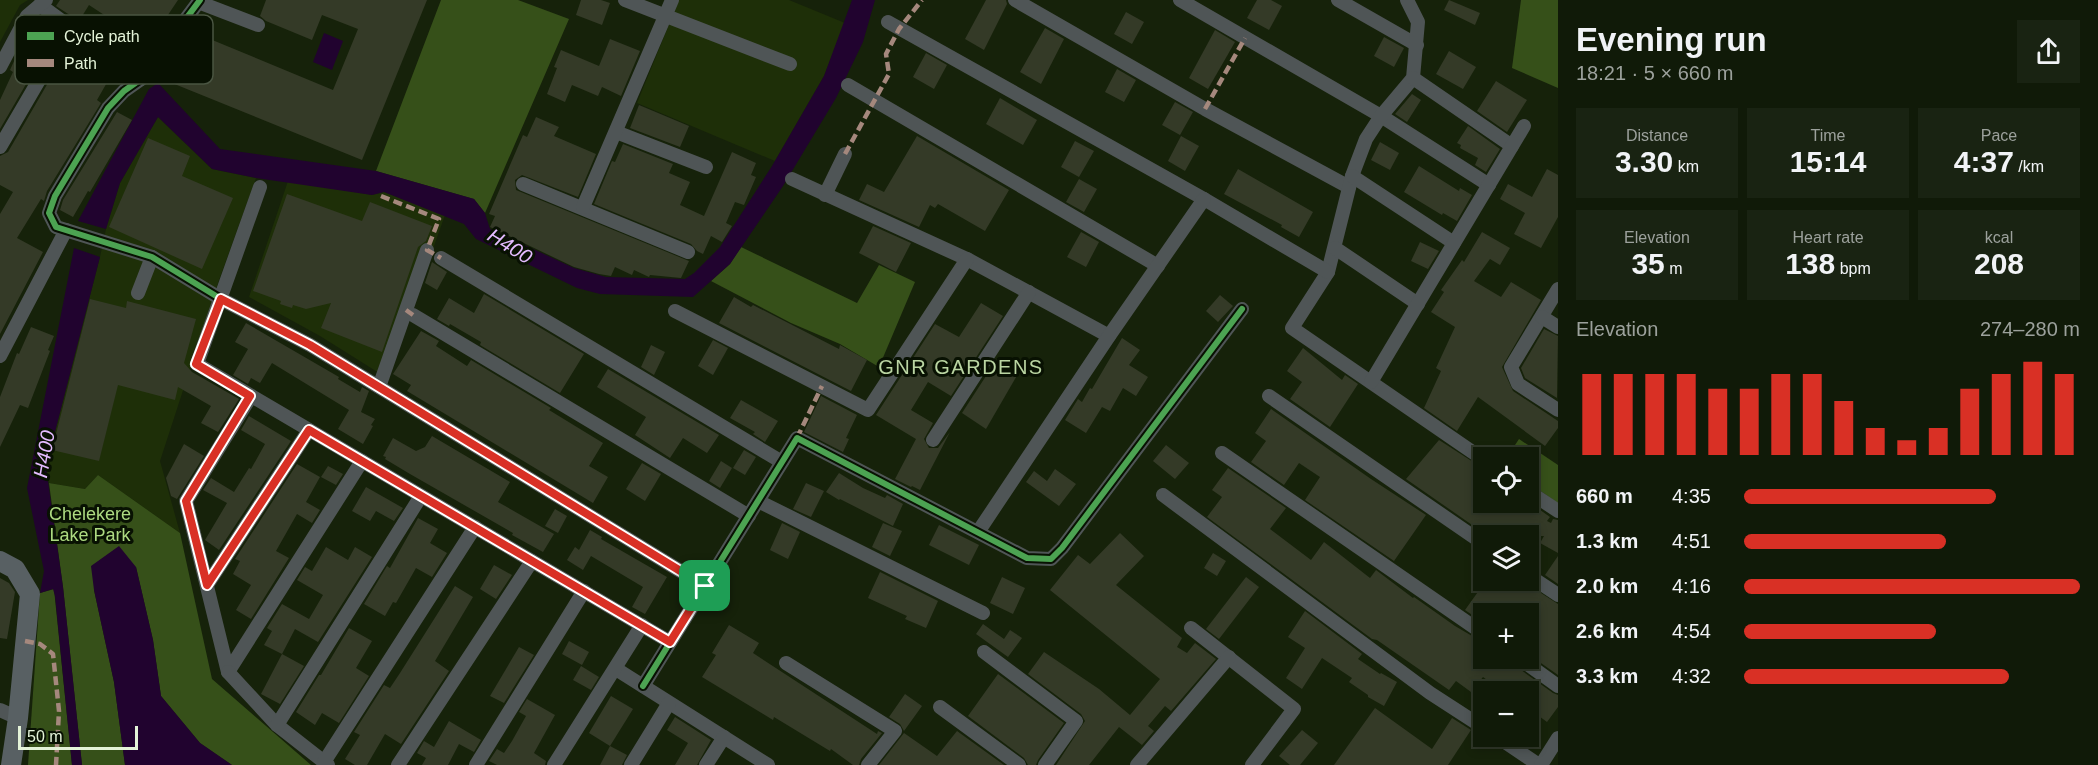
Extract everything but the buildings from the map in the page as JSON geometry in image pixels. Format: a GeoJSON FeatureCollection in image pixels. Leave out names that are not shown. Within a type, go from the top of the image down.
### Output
{"type":"FeatureCollection","features":[{"type":"Feature","properties":{"kind":"street"},"geometry":{"type":"LineString","coordinates":[[626,0],[790,64]]}},
{"type":"Feature","properties":{"kind":"street"},"geometry":{"type":"LineString","coordinates":[[583,207],[672,0]]}},
{"type":"Feature","properties":{"kind":"street"},"geometry":{"type":"LineString","coordinates":[[1015,0],[1205,109],[1350,182],[1454,243]]}},
{"type":"Feature","properties":{"kind":"street"},"geometry":{"type":"LineString","coordinates":[[1180,0],[1381,116],[1489,185]]}},
{"type":"Feature","properties":{"kind":"street"},"geometry":{"type":"LineString","coordinates":[[1338,0],[1418,45]]}},
{"type":"Feature","properties":{"kind":"street"},"geometry":{"type":"LineString","coordinates":[[1407,0],[1418,22],[1418,45],[1413,78],[1381,116],[1366,139],[1350,182],[1328,272],[1292,328],[1473,452]]}},
{"type":"Feature","properties":{"kind":"street"},"geometry":{"type":"LineString","coordinates":[[189,15],[199,1],[258,25]]}},
{"type":"Feature","properties":{"kind":"street"},"geometry":{"type":"LineString","coordinates":[[28,15],[43,2],[57,15]]}},
{"type":"Feature","properties":{"kind":"street"},"geometry":{"type":"LineString","coordinates":[[888,22],[1328,272]]}},
{"type":"Feature","properties":{"kind":"street"},"geometry":{"type":"LineString","coordinates":[[0,67],[15,39]]}},
{"type":"Feature","properties":{"kind":"street"},"geometry":{"type":"LineString","coordinates":[[1413,78],[1512,146]]}},
{"type":"Feature","properties":{"kind":"street"},"geometry":{"type":"LineString","coordinates":[[0,147],[37,84]]}},
{"type":"Feature","properties":{"kind":"street"},"geometry":{"type":"LineString","coordinates":[[134,84],[108,108],[55,196],[49,213],[66,230],[152,257],[221,299],[310,345],[705,586]]}},
{"type":"Feature","properties":{"kind":"street"},"geometry":{"type":"LineString","coordinates":[[848,85],[1158,266]]}},
{"type":"Feature","properties":{"kind":"street"},"geometry":{"type":"LineString","coordinates":[[1371,382],[1524,126]]}},
{"type":"Feature","properties":{"kind":"street"},"geometry":{"type":"LineString","coordinates":[[616,132],[706,167]]}},
{"type":"Feature","properties":{"kind":"street"},"geometry":{"type":"LineString","coordinates":[[825,195],[845,154]]}},
{"type":"Feature","properties":{"kind":"street"},"geometry":{"type":"LineString","coordinates":[[792,179],[967,259],[1109,336]]}},
{"type":"Feature","properties":{"kind":"street"},"geometry":{"type":"LineString","coordinates":[[523,183],[688,252]]}},
{"type":"Feature","properties":{"kind":"street"},"geometry":{"type":"LineString","coordinates":[[260,186],[196,364],[670,642]]}},
{"type":"Feature","properties":{"kind":"street"},"geometry":{"type":"LineString","coordinates":[[978,532],[1109,336],[1204,200]]}},
{"type":"Feature","properties":{"kind":"street"},"geometry":{"type":"LineString","coordinates":[[0,356],[66,230]]}},
{"type":"Feature","properties":{"kind":"street"},"geometry":{"type":"LineString","coordinates":[[1335,248],[1418,304]]}},
{"type":"Feature","properties":{"kind":"street"},"geometry":{"type":"LineString","coordinates":[[379,387],[427,250]]}},
{"type":"Feature","properties":{"kind":"street"},"geometry":{"type":"LineString","coordinates":[[138,293],[152,257]]}},
{"type":"Feature","properties":{"kind":"street"},"geometry":{"type":"LineString","coordinates":[[441,258],[782,462]]}},
{"type":"Feature","properties":{"kind":"street"},"geometry":{"type":"LineString","coordinates":[[675,310],[868,410],[967,259]]}},
{"type":"Feature","properties":{"kind":"street"},"geometry":{"type":"LineString","coordinates":[[1558,289],[1511,367],[1518,384],[1558,410]]}},
{"type":"Feature","properties":{"kind":"street"},"geometry":{"type":"LineString","coordinates":[[933,440],[1029,292]]}},
{"type":"Feature","properties":{"kind":"street"},"geometry":{"type":"LineString","coordinates":[[643,686],[797,438],[1028,558],[1051,559],[1062,548],[1242,309]]}},
{"type":"Feature","properties":{"kind":"street"},"geometry":{"type":"LineString","coordinates":[[413,315],[748,516]]}},
{"type":"Feature","properties":{"kind":"street"},"geometry":{"type":"LineString","coordinates":[[1542,317],[1558,327]]}},
{"type":"Feature","properties":{"kind":"street"},"geometry":{"type":"LineString","coordinates":[[250,396],[186,501],[228,672],[277,725],[326,763],[475,527]]}},
{"type":"Feature","properties":{"kind":"street"},"geometry":{"type":"LineString","coordinates":[[1269,396],[1473,536]]}},
{"type":"Feature","properties":{"kind":"street"},"geometry":{"type":"LineString","coordinates":[[207,585],[309,430]]}},
{"type":"Feature","properties":{"kind":"street"},"geometry":{"type":"LineString","coordinates":[[1222,453],[1473,626]]}},
{"type":"Feature","properties":{"kind":"street"},"geometry":{"type":"LineString","coordinates":[[228,672],[362,461]]}},
{"type":"Feature","properties":{"kind":"street"},"geometry":{"type":"LineString","coordinates":[[1163,495],[1430,693],[1473,721]]}},
{"type":"Feature","properties":{"kind":"street"},"geometry":{"type":"LineString","coordinates":[[277,725],[421,496]]}},
{"type":"Feature","properties":{"kind":"street"},"geometry":{"type":"LineString","coordinates":[[1539,498],[1558,511]]}},
{"type":"Feature","properties":{"kind":"street"},"geometry":{"type":"LineString","coordinates":[[758,501],[983,612]]}},
{"type":"Feature","properties":{"kind":"street"},"geometry":{"type":"LineString","coordinates":[[0,561],[15,569],[30,594],[9,714],[11,765]]}},
{"type":"Feature","properties":{"kind":"street"},"geometry":{"type":"LineString","coordinates":[[398,765],[532,561]]}},
{"type":"Feature","properties":{"kind":"street"},"geometry":{"type":"LineString","coordinates":[[1539,582],[1558,595]]}},
{"type":"Feature","properties":{"kind":"street"},"geometry":{"type":"LineString","coordinates":[[476,765],[584,591]]}},
{"type":"Feature","properties":{"kind":"street"},"geometry":{"type":"LineString","coordinates":[[554,765],[642,625]]}},
{"type":"Feature","properties":{"kind":"street"},"geometry":{"type":"LineString","coordinates":[[1191,628],[1294,709],[1252,765]]}},
{"type":"Feature","properties":{"kind":"street"},"geometry":{"type":"LineString","coordinates":[[984,652],[1076,721],[1045,765]]}},
{"type":"Feature","properties":{"kind":"street"},"geometry":{"type":"LineString","coordinates":[[1137,765],[1229,657]]}},
{"type":"Feature","properties":{"kind":"street"},"geometry":{"type":"LineString","coordinates":[[786,663],[895,731],[868,765]]}},
{"type":"Feature","properties":{"kind":"street"},"geometry":{"type":"LineString","coordinates":[[616,669],[768,765]]}},
{"type":"Feature","properties":{"kind":"street"},"geometry":{"type":"LineString","coordinates":[[1534,669],[1558,686]]}},
{"type":"Feature","properties":{"kind":"street"},"geometry":{"type":"LineString","coordinates":[[631,765],[669,703]]}},
{"type":"Feature","properties":{"kind":"street"},"geometry":{"type":"LineString","coordinates":[[940,707],[1019,765]]}},
{"type":"Feature","properties":{"kind":"street"},"geometry":{"type":"LineString","coordinates":[[706,765],[723,737]]}},
{"type":"Feature","properties":{"kind":"street"},"geometry":{"type":"LineString","coordinates":[[1513,747],[1540,765],[1558,738]]}},
{"type":"Feature","properties":{"kind":"shaded area"},"geometry":{"type":"Polygon","coordinates":[[[0,0],[28,0],[20,5],[0,42],[0,0]]]}},
{"type":"Feature","properties":{"kind":"shaded area"},"geometry":{"type":"Polygon","coordinates":[[[679,0],[789,0],[845,23],[824,76],[775,161],[637,103],[679,0]]]}},
{"type":"Feature","properties":{"kind":"shaded area"},"geometry":{"type":"Polygon","coordinates":[[[158,117],[212,169],[256,178],[219,280],[160,461],[180,533],[98,475],[85,489],[49,483],[46,467],[106,229],[120,183],[158,117]]]}},
{"type":"Feature","properties":{"kind":"shaded area"},"geometry":{"type":"Polygon","coordinates":[[[288,181],[372,195],[384,192],[445,215],[387,378],[320,336],[249,297],[288,181]]]}},
{"type":"Feature","properties":{"kind":"green space"},"geometry":{"type":"Polygon","coordinates":[[[441,0],[518,0],[569,19],[485,213],[474,199],[376,171],[441,0]]]}},
{"type":"Feature","properties":{"kind":"green space"},"geometry":{"type":"Polygon","coordinates":[[[1521,0],[1558,0],[1558,88],[1512,68],[1521,0]]]}},
{"type":"Feature","properties":{"kind":"green space"},"geometry":{"type":"Polygon","coordinates":[[[741,247],[857,303],[879,265],[915,282],[879,367],[840,344],[791,323],[711,281],[730,264],[741,247]]]}},
{"type":"Feature","properties":{"kind":"green space"},"geometry":{"type":"Polygon","coordinates":[[[1519,439],[1531,447],[1514,447],[1519,439]]]}},
{"type":"Feature","properties":{"kind":"green space"},"geometry":{"type":"Polygon","coordinates":[[[1539,452],[1558,465],[1558,503],[1539,490],[1539,452]]]}},
{"type":"Feature","properties":{"kind":"green space","name":"Chelekere Lake Park"},"geometry":{"type":"Polygon","coordinates":[[[98,475],[180,533],[212,679],[311,765],[232,765],[200,743],[161,696],[153,640],[136,567],[94,590],[114,682],[125,765],[82,765],[63,587],[49,483],[85,489],[98,475]]]}},
{"type":"Feature","properties":{"kind":"green space"},"geometry":{"type":"Polygon","coordinates":[[[54,589],[72,765],[28,765],[40,593],[54,589]]]}},
{"type":"Feature","properties":{"kind":"water","name":"H400"},"geometry":{"type":"Polygon","coordinates":[[[852,0],[875,0],[863,42],[836,98],[783,186],[730,264],[693,297],[600,294],[577,288],[476,239],[464,224],[384,192],[372,195],[256,178],[212,169],[158,117],[120,183],[106,229],[78,221],[149,89],[159,84],[220,149],[376,171],[474,199],[485,213],[490,229],[574,268],[606,277],[685,279],[720,247],[772,166],[824,76],[852,0]]]}},
{"type":"Feature","properties":{"kind":"water"},"geometry":{"type":"Polygon","coordinates":[[[324,33],[343,41],[332,70],[313,62],[324,33]]]}},
{"type":"Feature","properties":{"kind":"water","name":"H400"},"geometry":{"type":"Polygon","coordinates":[[[74,248],[100,257],[46,467],[63,587],[82,765],[72,765],[55,596],[53,589],[40,593],[44,571],[27,488],[74,248]]]}},
{"type":"Feature","properties":{"kind":"water"},"geometry":{"type":"Polygon","coordinates":[[[119,546],[136,567],[153,640],[161,696],[200,743],[232,765],[125,765],[114,682],[91,566],[119,546]]]}},
{"type":"Feature","properties":{"kind":"marked path"},"geometry":{"type":"LineString","coordinates":[[845,154],[889,74],[886,54],[899,29],[922,0]]}},
{"type":"Feature","properties":{"kind":"marked path"},"geometry":{"type":"LineString","coordinates":[[1205,109],[1245,38]]}},
{"type":"Feature","properties":{"kind":"marked path"},"geometry":{"type":"LineString","coordinates":[[381,196],[439,219],[427,250],[441,258]]}},
{"type":"Feature","properties":{"kind":"marked path"},"geometry":{"type":"LineString","coordinates":[[406,310],[413,315]]}},
{"type":"Feature","properties":{"kind":"marked path"},"geometry":{"type":"LineString","coordinates":[[797,438],[822,386]]}},
{"type":"Feature","properties":{"kind":"marked path"},"geometry":{"type":"LineString","coordinates":[[25,641],[40,644],[53,654],[59,711],[56,765]]}},
{"type":"Feature","properties":{"kind":"cycle path"},"geometry":{"type":"LineString","coordinates":[[189,15],[200,0]]}},
{"type":"Feature","properties":{"kind":"cycle path"},"geometry":{"type":"LineString","coordinates":[[134,84],[108,108],[55,196],[49,213],[56,227],[152,257],[221,299],[310,345],[705,586]]}},
{"type":"Feature","properties":{"kind":"cycle path"},"geometry":{"type":"LineString","coordinates":[[643,686],[797,438],[1027,558],[1051,559],[1062,548],[1242,309]]}},
{"type":"Feature","properties":{"kind":"district","name":"GNR GARDENS"},"geometry":{"type":"Point","coordinates":[961,367]}},
{"type":"Feature","properties":{"kind":"route"},"geometry":{"type":"LineString","coordinates":[[221,299],[310,345],[705,586],[670,642],[309,430],[207,585],[186,501],[250,396],[196,364],[221,299]]}}]}
